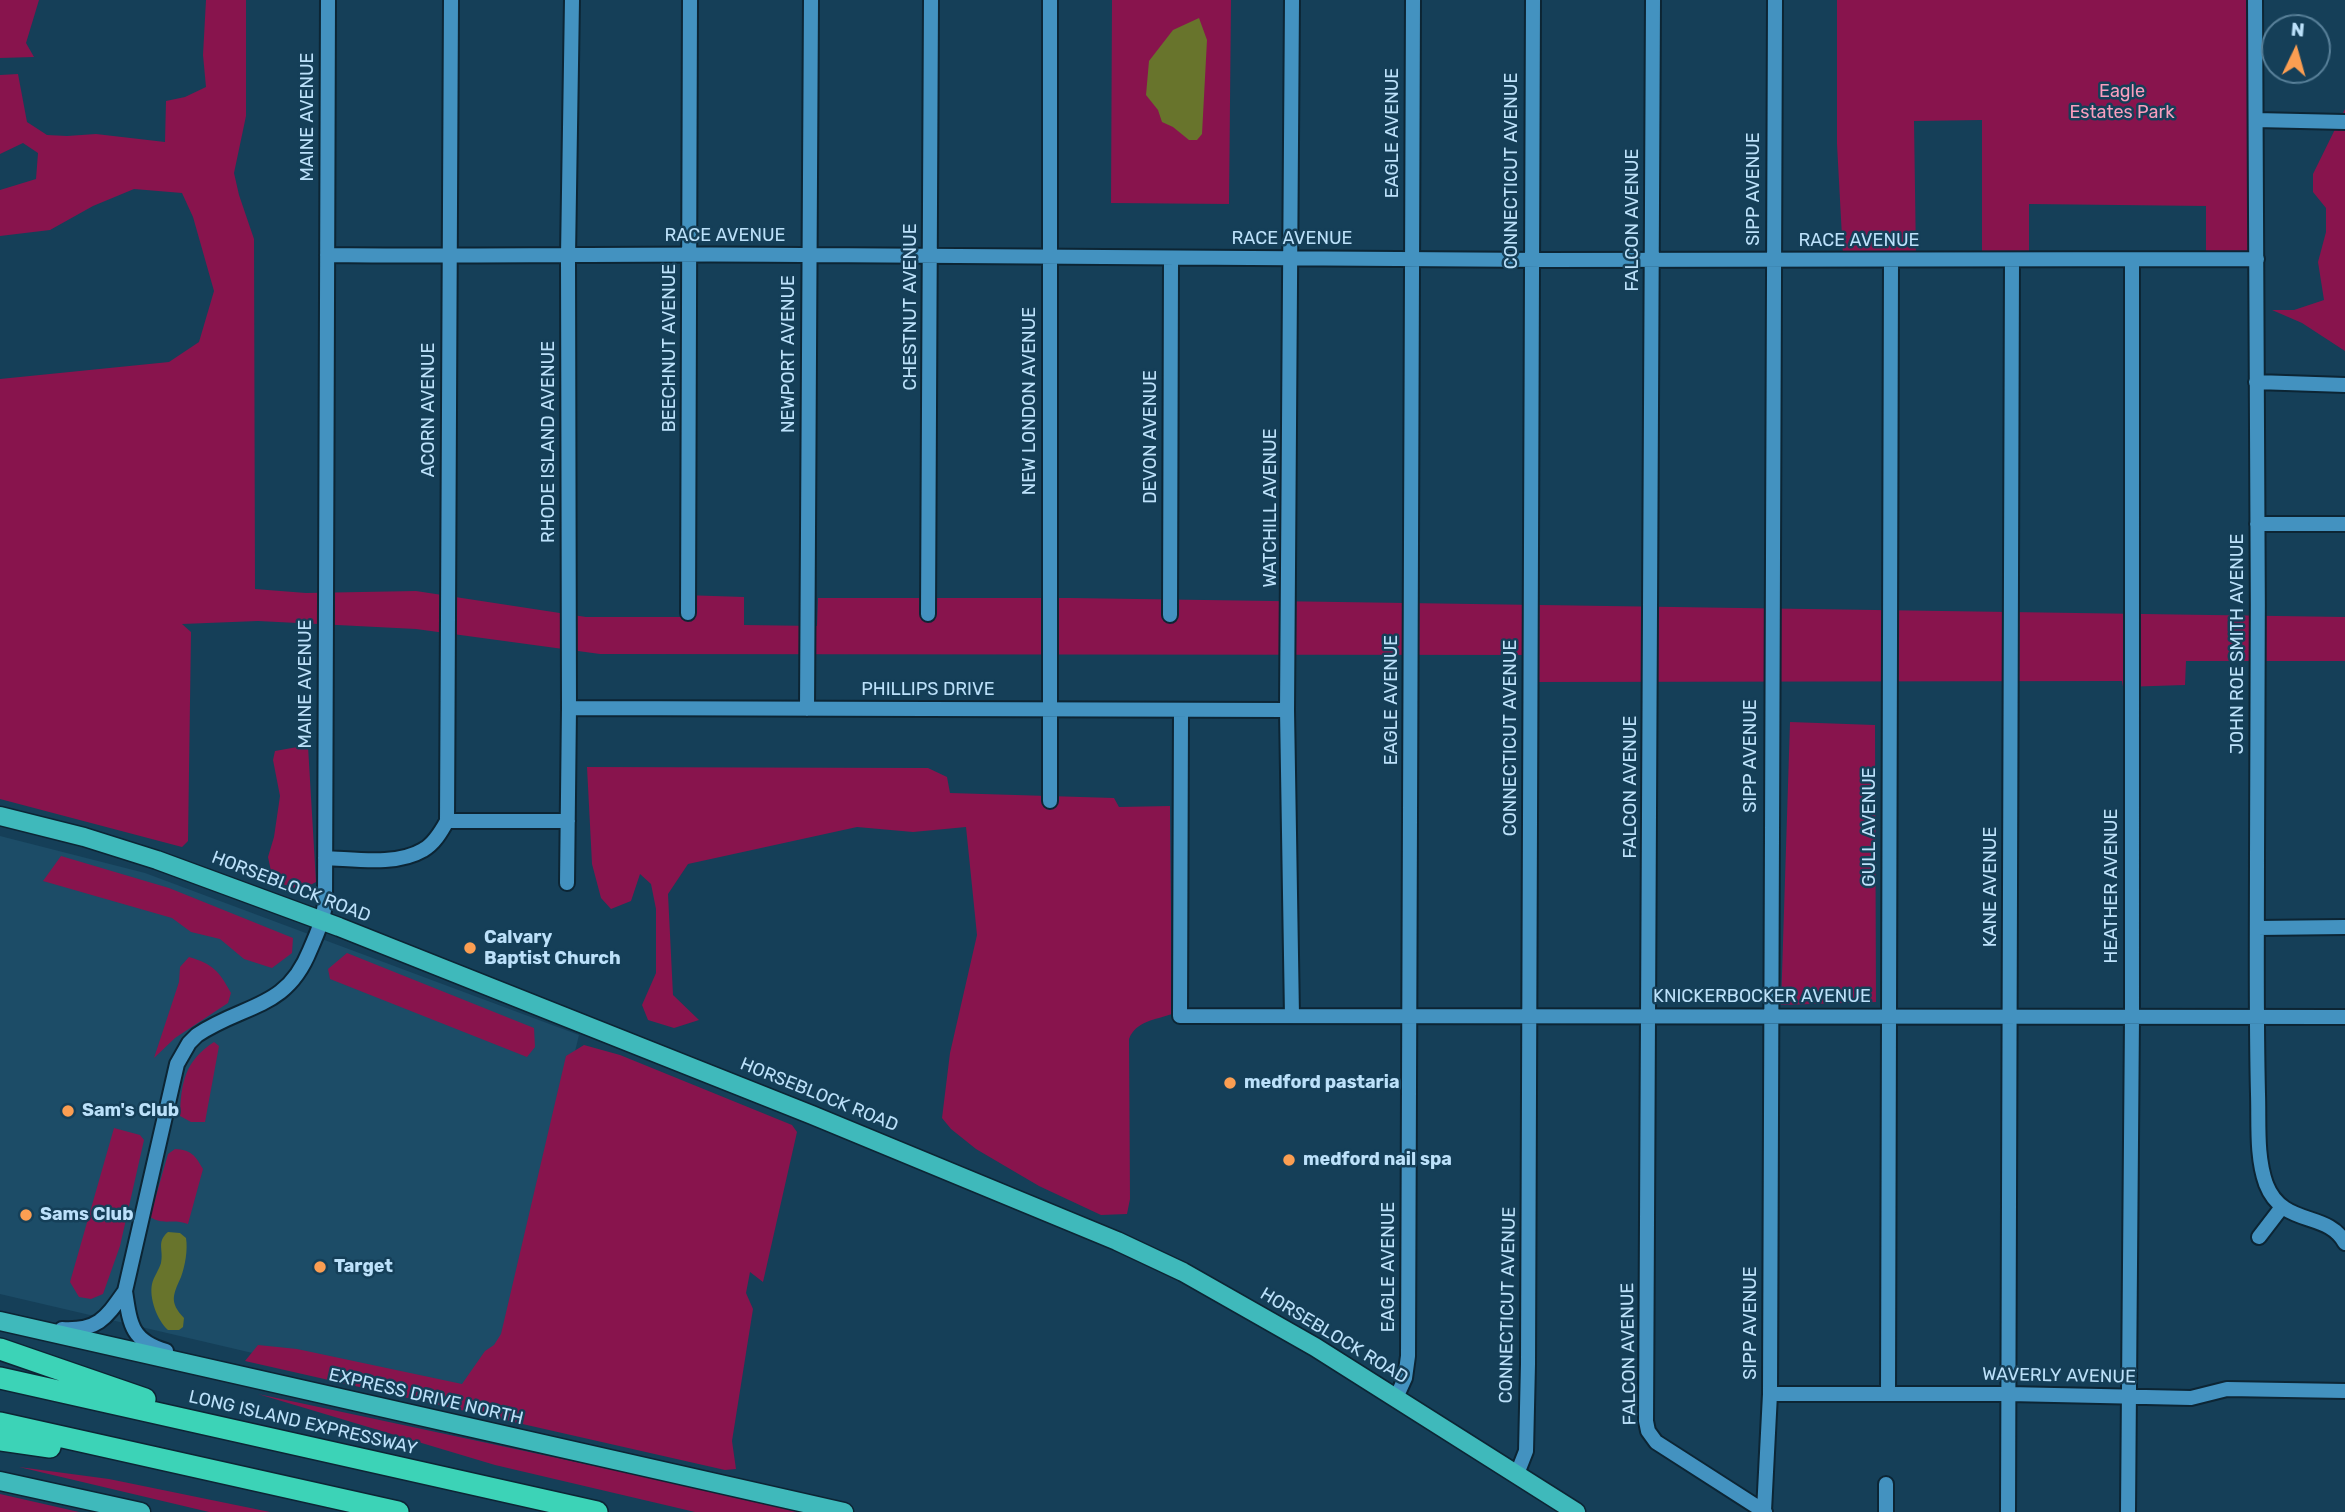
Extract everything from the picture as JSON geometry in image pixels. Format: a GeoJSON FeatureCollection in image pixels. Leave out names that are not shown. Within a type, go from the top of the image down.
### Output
{"type":"FeatureCollection","features":[{"type":"Feature","properties":{"kind":"highway"},"geometry":{"type":"LineString","coordinates":[[0,1349],[149,1400],[304,1447]]}},
{"type":"Feature","properties":{"kind":"highway","name":"LONG ISLAND EXPRESSWAY"},"geometry":{"type":"LineString","coordinates":[[0,1378],[597,1512]]}},
{"type":"Feature","properties":{"kind":"highway"},"geometry":{"type":"LineString","coordinates":[[0,1423],[398,1512]]}},
{"type":"Feature","properties":{"kind":"highway"},"geometry":{"type":"LineString","coordinates":[[0,1440],[236,1476]]}},
{"type":"Feature","properties":{"kind":"main road","name":"HORSEBLOCK ROAD"},"geometry":{"type":"LineString","coordinates":[[0,816],[84,837],[158,860],[322,921],[775,1100],[1117,1241],[1217,1291],[1315,1347],[1576,1512]]}},
{"type":"Feature","properties":{"kind":"main road","name":"EXPRESS DRIVE NORTH"},"geometry":{"type":"LineString","coordinates":[[0,1321],[844,1512]]}},
{"type":"Feature","properties":{"kind":"main road"},"geometry":{"type":"LineString","coordinates":[[0,1481],[141,1512]]}},
{"type":"Feature","properties":{"kind":"street","name":"MAINE AVENUE"},"geometry":{"type":"LineString","coordinates":[[125,1291],[174,1075],[182,1054],[189,1043],[207,1028],[275,997],[291,984],[303,967],[322,921],[326,893],[328,0]]}},
{"type":"Feature","properties":{"kind":"street","name":"ACORN AVENUE"},"geometry":{"type":"LineString","coordinates":[[447,821],[451,0]]}},
{"type":"Feature","properties":{"kind":"street","name":"RHODE ISLAND AVENUE"},"geometry":{"type":"LineString","coordinates":[[567,883],[568,257],[572,0]]}},
{"type":"Feature","properties":{"kind":"street","name":"BEECHNUT AVENUE"},"geometry":{"type":"LineString","coordinates":[[688,613],[690,0]]}},
{"type":"Feature","properties":{"kind":"street","name":"NEWPORT AVENUE"},"geometry":{"type":"LineString","coordinates":[[807,709],[811,0]]}},
{"type":"Feature","properties":{"kind":"street","name":"CHESTNUT AVENUE"},"geometry":{"type":"LineString","coordinates":[[928,614],[931,0]]}},
{"type":"Feature","properties":{"kind":"street","name":"NEW LONDON AVENUE"},"geometry":{"type":"LineString","coordinates":[[1050,801],[1051,0]]}},
{"type":"Feature","properties":{"kind":"street","name":"WATCHILL AVENUE"},"geometry":{"type":"LineString","coordinates":[[1292,0],[1287,710],[1292,1016]]}},
{"type":"Feature","properties":{"kind":"street","name":"EAGLE AVENUE"},"geometry":{"type":"LineString","coordinates":[[1396,1398],[1405,1378],[1408,1356],[1413,0]]}},
{"type":"Feature","properties":{"kind":"street","name":"CONNECTICUT AVENUE"},"geometry":{"type":"LineString","coordinates":[[1517,1474],[1526,1451],[1528,1364],[1532,0]]}},
{"type":"Feature","properties":{"kind":"street","name":"FALCON AVENUE"},"geometry":{"type":"LineString","coordinates":[[1653,0],[1646,1421],[1648,1431],[1656,1442],[1765,1512]]}},
{"type":"Feature","properties":{"kind":"street","name":"SIPP AVENUE"},"geometry":{"type":"LineString","coordinates":[[1765,1512],[1770,1394],[1775,0]]}},
{"type":"Feature","properties":{"kind":"street","name":"JOHN ROE SMITH AVENUE"},"geometry":{"type":"LineString","coordinates":[[2255,0],[2256,1018],[2260,1162],[2273,1200],[2282,1207]]}},
{"type":"Feature","properties":{"kind":"street"},"geometry":{"type":"LineString","coordinates":[[2256,120],[2345,122]]}},
{"type":"Feature","properties":{"kind":"street","name":"RACE AVENUE"},"geometry":{"type":"LineString","coordinates":[[327,255],[1773,261],[2257,259]]}},
{"type":"Feature","properties":{"kind":"street","name":"DEVON AVENUE"},"geometry":{"type":"LineString","coordinates":[[1170,615],[1171,258]]}},
{"type":"Feature","properties":{"kind":"street","name":"GULL AVENUE"},"geometry":{"type":"LineString","coordinates":[[1888,1393],[1891,260]]}},
{"type":"Feature","properties":{"kind":"street","name":"HEATHER AVENUE"},"geometry":{"type":"LineString","coordinates":[[2128,1512],[2132,1017],[2132,260]]}},
{"type":"Feature","properties":{"kind":"street","name":"KANE AVENUE"},"geometry":{"type":"LineString","coordinates":[[2008,1512],[2012,261]]}},
{"type":"Feature","properties":{"kind":"street"},"geometry":{"type":"LineString","coordinates":[[2256,382],[2345,386]]}},
{"type":"Feature","properties":{"kind":"street"},"geometry":{"type":"LineString","coordinates":[[2257,524],[2345,524]]}},
{"type":"Feature","properties":{"kind":"street","name":"PHILLIPS DRIVE"},"geometry":{"type":"LineString","coordinates":[[569,708],[1287,710]]}},
{"type":"Feature","properties":{"kind":"street","name":"KNICKERBOCKER AVENUE"},"geometry":{"type":"LineString","coordinates":[[1181,710],[1180,1016],[2345,1017]]}},
{"type":"Feature","properties":{"kind":"street"},"geometry":{"type":"LineString","coordinates":[[325,858],[402,858],[423,850],[437,838],[447,821],[568,821]]}},
{"type":"Feature","properties":{"kind":"street"},"geometry":{"type":"LineString","coordinates":[[2257,928],[2345,927]]}},
{"type":"Feature","properties":{"kind":"street"},"geometry":{"type":"LineString","coordinates":[[2259,1237],[2282,1207],[2301,1218],[2323,1223],[2336,1230],[2345,1243]]}},
{"type":"Feature","properties":{"kind":"street"},"geometry":{"type":"LineString","coordinates":[[27,1328],[78,1330],[92,1326],[105,1317],[125,1291]]}},
{"type":"Feature","properties":{"kind":"street"},"geometry":{"type":"LineString","coordinates":[[125,1291],[132,1328],[148,1345],[285,1387]]}},
{"type":"Feature","properties":{"kind":"street","name":"WAVERLY AVENUE"},"geometry":{"type":"LineString","coordinates":[[1770,1394],[2009,1394],[2191,1398],[2227,1389],[2345,1391]]}},
{"type":"Feature","properties":{"kind":"street"},"geometry":{"type":"LineString","coordinates":[[1886,1484],[1886,1512]]}},
{"type":"Feature","properties":{"kind":"shaded area"},"geometry":{"type":"Polygon","coordinates":[[[1199,18],[1207,40],[1202,134],[1197,140],[1189,140],[1162,122],[1158,110],[1146,95],[1149,61],[1173,30],[1199,18]]]}},
{"type":"Feature","properties":{"kind":"shaded area"},"geometry":{"type":"Polygon","coordinates":[[[0,836],[145,873],[579,1035],[488,1408],[0,1294],[0,836]]]}},
{"type":"Feature","properties":{"kind":"shaded area"},"geometry":{"type":"Polygon","coordinates":[[[168,1232],[180,1233],[186,1238],[185,1263],[174,1298],[176,1307],[184,1318],[183,1327],[179,1330],[168,1330],[164,1326],[157,1315],[152,1296],[152,1284],[162,1258],[161,1243],[168,1232]]]}},
{"type":"Feature","properties":{"kind":"green space"},"geometry":{"type":"Polygon","coordinates":[[[0,0],[39,0],[26,43],[34,57],[0,58],[0,0]]]}},
{"type":"Feature","properties":{"kind":"green space"},"geometry":{"type":"Polygon","coordinates":[[[206,0],[246,0],[246,116],[234,173],[254,239],[255,589],[306,593],[416,591],[586,617],[683,617],[683,595],[744,597],[744,625],[817,626],[818,598],[1071,598],[2345,617],[2345,661],[2186,661],[2185,685],[2123,687],[2122,681],[1539,682],[1538,655],[600,654],[416,629],[258,621],[182,624],[191,632],[188,841],[182,847],[0,799],[0,379],[169,362],[199,342],[214,291],[193,217],[182,193],[134,189],[93,206],[50,230],[0,236],[0,190],[36,179],[38,153],[23,143],[0,154],[0,75],[18,74],[27,122],[47,135],[96,134],[165,142],[166,101],[185,97],[206,87],[203,55],[206,0]]]}},
{"type":"Feature","properties":{"kind":"green space"},"geometry":{"type":"Polygon","coordinates":[[[1112,0],[1231,0],[1229,204],[1111,203],[1112,0]]]}},
{"type":"Feature","properties":{"kind":"green space","name":"Eagle Estates Park"},"geometry":{"type":"Polygon","coordinates":[[[1837,0],[2251,0],[2251,253],[2206,254],[2206,206],[2029,204],[2029,254],[1982,255],[1982,120],[1914,121],[1916,257],[1843,256],[1837,144],[1837,0]]]}},
{"type":"Feature","properties":{"kind":"green space"},"geometry":{"type":"Polygon","coordinates":[[[2345,109],[2345,351],[2302,323],[2272,310],[2294,310],[2324,300],[2318,262],[2326,232],[2326,208],[2313,192],[2313,174],[2345,109]]]}},
{"type":"Feature","properties":{"kind":"green space"},"geometry":{"type":"Polygon","coordinates":[[[1790,722],[1875,725],[1876,1002],[1781,1005],[1790,722]]]}},
{"type":"Feature","properties":{"kind":"green space"},"geometry":{"type":"Polygon","coordinates":[[[308,746],[316,882],[301,890],[273,881],[268,857],[280,796],[273,760],[275,751],[308,746]]]}},
{"type":"Feature","properties":{"kind":"green space"},"geometry":{"type":"Polygon","coordinates":[[[587,767],[928,768],[947,777],[950,793],[1114,798],[1119,807],[1170,806],[1172,1014],[1141,1025],[1129,1039],[1130,1199],[1127,1214],[1101,1215],[1039,1186],[976,1149],[942,1118],[950,1053],[977,935],[966,827],[913,832],[857,827],[688,864],[668,894],[673,995],[699,1020],[674,1028],[648,1020],[642,1005],[656,973],[656,909],[651,884],[640,874],[631,901],[611,909],[601,898],[592,864],[587,767]]]}},
{"type":"Feature","properties":{"kind":"green space"},"geometry":{"type":"Polygon","coordinates":[[[61,856],[169,888],[293,938],[292,953],[272,968],[244,959],[220,939],[191,932],[172,918],[43,881],[61,856]]]}},
{"type":"Feature","properties":{"kind":"green space"},"geometry":{"type":"Polygon","coordinates":[[[347,953],[534,1028],[535,1047],[527,1057],[330,979],[328,969],[347,953]]]}},
{"type":"Feature","properties":{"kind":"green space"},"geometry":{"type":"Polygon","coordinates":[[[189,957],[204,962],[219,974],[231,993],[228,1003],[175,1038],[154,1058],[179,982],[180,967],[189,957]]]}},
{"type":"Feature","properties":{"kind":"green space"},"geometry":{"type":"Polygon","coordinates":[[[214,1042],[219,1046],[205,1122],[191,1122],[180,1116],[186,1073],[204,1049],[214,1042]]]}},
{"type":"Feature","properties":{"kind":"green space"},"geometry":{"type":"Polygon","coordinates":[[[584,1045],[620,1055],[792,1125],[797,1132],[763,1282],[750,1272],[746,1293],[753,1309],[732,1441],[736,1469],[725,1470],[245,1361],[258,1345],[297,1349],[462,1384],[485,1351],[494,1345],[501,1334],[566,1056],[584,1045]]]}},
{"type":"Feature","properties":{"kind":"green space"},"geometry":{"type":"Polygon","coordinates":[[[114,1128],[140,1135],[144,1140],[120,1246],[103,1294],[91,1299],[79,1297],[70,1282],[114,1128]]]}},
{"type":"Feature","properties":{"kind":"green space"},"geometry":{"type":"Polygon","coordinates":[[[175,1149],[192,1154],[203,1169],[188,1224],[160,1221],[150,1217],[168,1154],[175,1149]]]}},
{"type":"Feature","properties":{"kind":"green space"},"geometry":{"type":"Polygon","coordinates":[[[258,1394],[810,1512],[695,1512],[495,1465],[258,1394]]]}},
{"type":"Feature","properties":{"kind":"green space"},"geometry":{"type":"Polygon","coordinates":[[[19,1467],[109,1479],[270,1512],[209,1512],[19,1467]]]}},
{"type":"Feature","properties":{"kind":"green space"},"geometry":{"type":"Polygon","coordinates":[[[0,1494],[79,1512],[0,1512],[0,1494]]]}},
{"type":"Feature","properties":{"kind":"place","name":"Calvary Baptist Church"},"geometry":{"type":"Point","coordinates":[470,948]}},
{"type":"Feature","properties":{"kind":"place","name":"medford pastaria"},"geometry":{"type":"Point","coordinates":[1230,1083]}},
{"type":"Feature","properties":{"kind":"place","name":"Sam's Club"},"geometry":{"type":"Point","coordinates":[68,1111]}},
{"type":"Feature","properties":{"kind":"place","name":"medford nail spa"},"geometry":{"type":"Point","coordinates":[1289,1160]}},
{"type":"Feature","properties":{"kind":"place","name":"Sams Club"},"geometry":{"type":"Point","coordinates":[26,1215]}},
{"type":"Feature","properties":{"kind":"place","name":"Target"},"geometry":{"type":"Point","coordinates":[320,1267]}}]}
